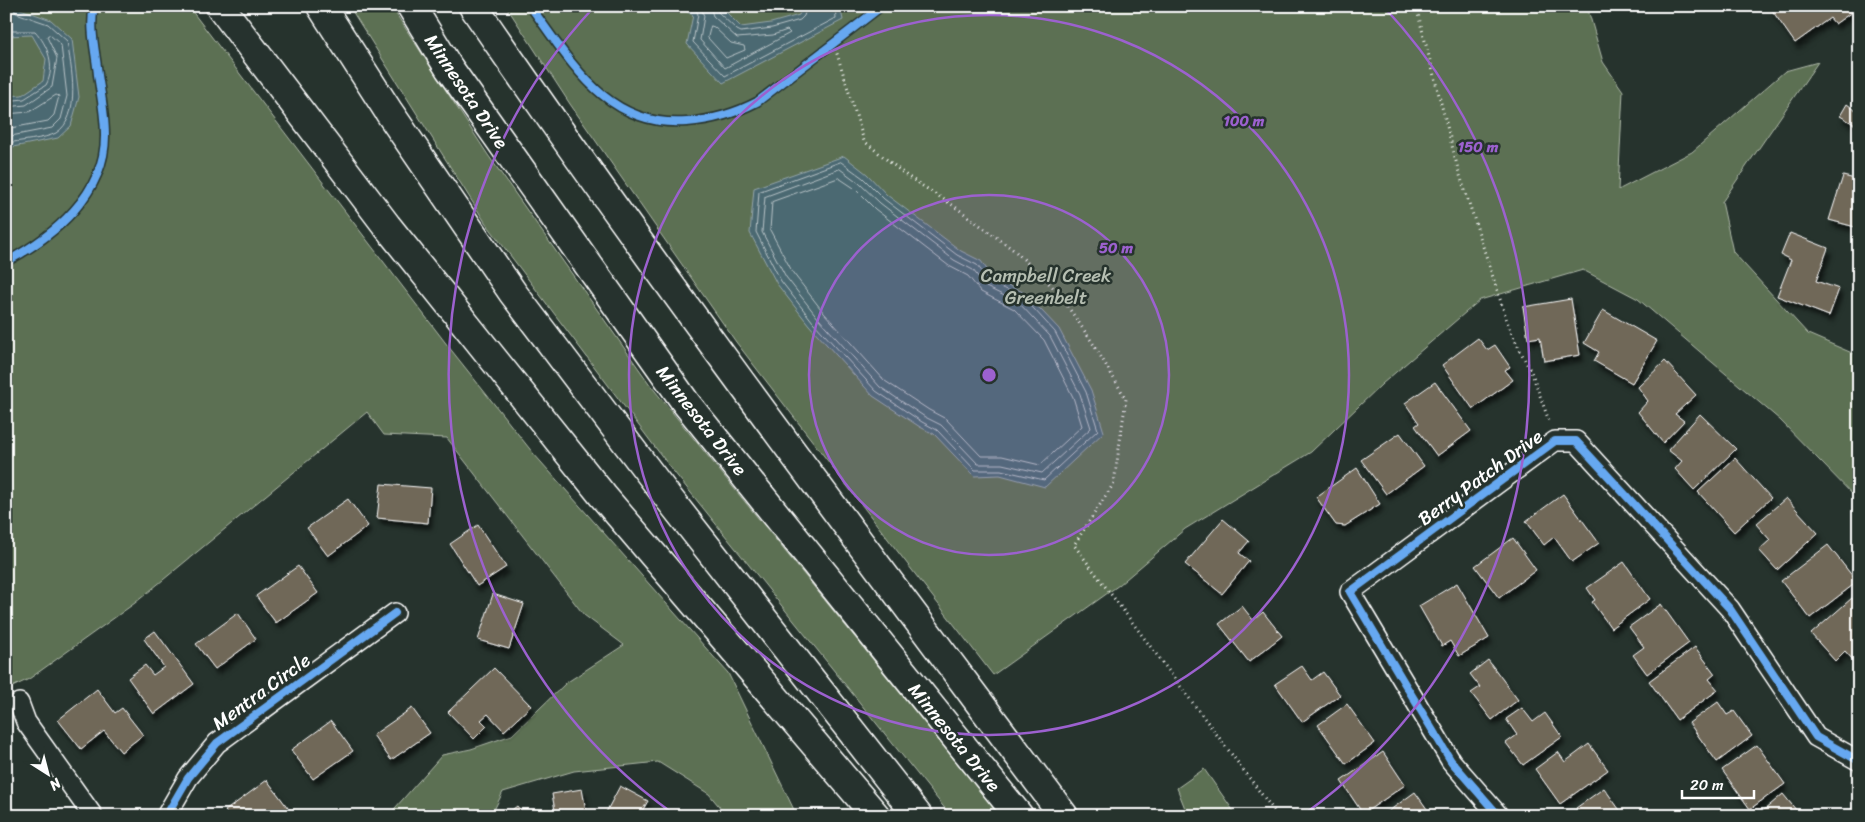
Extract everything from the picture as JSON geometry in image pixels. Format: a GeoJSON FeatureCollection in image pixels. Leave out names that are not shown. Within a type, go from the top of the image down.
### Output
{"type":"FeatureCollection","features":[{"type":"Feature","properties":{"kind":"highway"},"geometry":{"type":"LineString","coordinates":[[220,6],[387,226],[603,496],[876,816]]}},
{"type":"Feature","properties":{"kind":"highway"},"geometry":{"type":"LineString","coordinates":[[321,6],[389,112],[513,293],[670,500],[918,816]]}},
{"type":"Feature","properties":{"kind":"highway","name":"Minnesota Drive"},"geometry":{"type":"LineString","coordinates":[[411,6],[449,68],[686,404],[1019,816]]}},
{"type":"Feature","properties":{"kind":"highway"},"geometry":{"type":"LineString","coordinates":[[473,6],[717,350],[1064,816]]}},
{"type":"Feature","properties":{"kind":"street","name":"Berry Patch Drive"},"geometry":{"type":"LineString","coordinates":[[1499,816],[1450,761],[1350,592],[1555,441],[1576,441],[1730,609],[1816,737],[1859,761]]}},
{"type":"Feature","properties":{"kind":"street","name":"Mentra Circle"},"geometry":{"type":"LineString","coordinates":[[166,816],[188,778],[217,743],[396,613]]}},
{"type":"Feature","properties":{"kind":"street"},"geometry":{"type":"LineString","coordinates":[[19,703],[26,722],[93,816]]}},
{"type":"Feature","properties":{"kind":"path"},"geometry":{"type":"LineString","coordinates":[[1416,6],[1458,169],[1510,330],[1533,376],[1555,441]]}},
{"type":"Feature","properties":{"kind":"path"},"geometry":{"type":"LineString","coordinates":[[826,50],[841,39]]}},
{"type":"Feature","properties":{"kind":"path"},"geometry":{"type":"LineString","coordinates":[[834,44],[864,141],[907,176],[954,206],[1015,251],[1058,292],[1126,399],[1114,483],[1074,545],[1278,816]]}},
{"type":"Feature","properties":{"kind":"green space"},"geometry":{"type":"Polygon","coordinates":[[[6,6],[188,6],[448,346],[533,453],[728,673],[797,816],[727,816],[709,794],[658,762],[574,771],[503,792],[491,816],[388,816],[442,755],[471,749],[512,735],[566,683],[624,645],[584,615],[447,438],[384,435],[367,412],[135,603],[29,679],[6,690],[6,6]]]}},
{"type":"Feature","properties":{"kind":"green space"},"geometry":{"type":"Polygon","coordinates":[[[349,6],[391,6],[488,155],[651,386],[1000,816],[951,816],[670,467],[485,222],[349,6]]]}},
{"type":"Feature","properties":{"kind":"green space","name":"Campbell Creek Greenbelt"},"geometry":{"type":"Polygon","coordinates":[[[506,6],[1587,6],[1603,62],[1623,91],[1618,190],[1692,152],[1785,71],[1818,62],[1722,202],[1733,252],[1808,334],[1859,356],[1859,501],[1780,420],[1638,299],[1583,270],[1480,300],[1382,384],[1311,452],[1185,529],[1119,585],[993,675],[736,342],[570,104],[506,6]]]}},
{"type":"Feature","properties":{"kind":"green space"},"geometry":{"type":"Polygon","coordinates":[[[1204,769],[1237,816],[1188,816],[1177,788],[1204,769]]]}},
{"type":"Feature","properties":{"kind":"water"},"geometry":{"type":"Polygon","coordinates":[[[6,6],[12,6],[51,20],[72,39],[79,97],[71,126],[58,138],[8,148],[6,148],[6,96],[22,95],[43,81],[46,59],[32,35],[6,36],[6,6]]]}},
{"type":"Feature","properties":{"kind":"water"},"geometry":{"type":"Polygon","coordinates":[[[676,6],[720,6],[741,27],[771,23],[799,15],[803,6],[840,6],[843,20],[723,83],[687,44],[693,15],[676,6]]]}},
{"type":"Feature","properties":{"kind":"water"},"geometry":{"type":"Polygon","coordinates":[[[844,156],[867,174],[887,195],[961,251],[981,261],[993,278],[1025,293],[1059,329],[1091,390],[1104,432],[1045,487],[1000,475],[974,476],[934,434],[873,396],[809,325],[777,284],[750,233],[754,188],[844,156]]]}},
{"type":"Feature","properties":{"kind":"building"},"geometry":{"type":"Polygon","coordinates":[[[1769,6],[1859,7],[1835,24],[1830,18],[1795,43],[1769,6]]]}},
{"type":"Feature","properties":{"kind":"building"},"geometry":{"type":"Polygon","coordinates":[[[1847,104],[1855,110],[1859,104],[1859,127],[1840,116],[1847,104]]]}},
{"type":"Feature","properties":{"kind":"building"},"geometry":{"type":"Polygon","coordinates":[[[1843,176],[1859,180],[1859,228],[1829,220],[1843,176]]]}},
{"type":"Feature","properties":{"kind":"building"},"geometry":{"type":"Polygon","coordinates":[[[1790,233],[1828,248],[1816,281],[1839,289],[1829,316],[1777,296],[1791,260],[1781,255],[1790,233]]]}},
{"type":"Feature","properties":{"kind":"building"},"geometry":{"type":"Polygon","coordinates":[[[1571,299],[1580,355],[1544,361],[1540,337],[1528,339],[1523,307],[1571,299]]]}},
{"type":"Feature","properties":{"kind":"building"},"geometry":{"type":"Polygon","coordinates":[[[1603,310],[1657,341],[1632,383],[1594,361],[1599,352],[1584,343],[1603,310]]]}},
{"type":"Feature","properties":{"kind":"building"},"geometry":{"type":"Polygon","coordinates":[[[1478,338],[1487,350],[1495,345],[1510,367],[1505,370],[1513,380],[1473,409],[1442,365],[1478,338]]]}},
{"type":"Feature","properties":{"kind":"building"},"geometry":{"type":"Polygon","coordinates":[[[1665,361],[1696,395],[1675,414],[1684,421],[1663,443],[1638,412],[1648,401],[1638,387],[1665,361]]]}},
{"type":"Feature","properties":{"kind":"building"},"geometry":{"type":"Polygon","coordinates":[[[1435,382],[1471,431],[1437,456],[1415,426],[1419,423],[1405,403],[1435,382]]]}},
{"type":"Feature","properties":{"kind":"building"},"geometry":{"type":"Polygon","coordinates":[[[1700,414],[1736,449],[1694,490],[1675,469],[1682,461],[1668,450],[1700,414]]]}},
{"type":"Feature","properties":{"kind":"building"},"geometry":{"type":"Polygon","coordinates":[[[1400,433],[1424,466],[1386,494],[1361,460],[1400,433]]]}},
{"type":"Feature","properties":{"kind":"building"},"geometry":{"type":"Polygon","coordinates":[[[1735,458],[1771,498],[1734,532],[1698,492],[1735,458]]]}},
{"type":"Feature","properties":{"kind":"building"},"geometry":{"type":"Polygon","coordinates":[[[1357,468],[1380,504],[1345,526],[1336,525],[1316,497],[1357,468]]]}},
{"type":"Feature","properties":{"kind":"building"},"geometry":{"type":"Polygon","coordinates":[[[381,484],[431,488],[428,523],[377,518],[381,484]]]}},
{"type":"Feature","properties":{"kind":"building"},"geometry":{"type":"Polygon","coordinates":[[[1563,494],[1599,543],[1572,562],[1554,537],[1544,545],[1526,521],[1563,494]]]}},
{"type":"Feature","properties":{"kind":"building"},"geometry":{"type":"Polygon","coordinates":[[[1786,498],[1818,533],[1777,570],[1759,550],[1770,540],[1756,524],[1786,498]]]}},
{"type":"Feature","properties":{"kind":"building"},"geometry":{"type":"Polygon","coordinates":[[[348,499],[368,526],[328,556],[307,528],[348,499]]]}},
{"type":"Feature","properties":{"kind":"building"},"geometry":{"type":"Polygon","coordinates":[[[1223,519],[1249,541],[1239,553],[1249,561],[1222,594],[1185,564],[1223,519]]]}},
{"type":"Feature","properties":{"kind":"building"},"geometry":{"type":"Polygon","coordinates":[[[478,525],[506,567],[477,586],[450,544],[478,525]]]}},
{"type":"Feature","properties":{"kind":"building"},"geometry":{"type":"Polygon","coordinates":[[[1513,538],[1536,570],[1499,598],[1475,566],[1513,538]]]}},
{"type":"Feature","properties":{"kind":"building"},"geometry":{"type":"Polygon","coordinates":[[[1828,545],[1857,582],[1810,618],[1781,581],[1828,545]]]}},
{"type":"Feature","properties":{"kind":"building"},"geometry":{"type":"Polygon","coordinates":[[[1624,562],[1650,599],[1611,628],[1592,602],[1595,600],[1587,588],[1624,562]]]}},
{"type":"Feature","properties":{"kind":"building"},"geometry":{"type":"Polygon","coordinates":[[[298,566],[318,593],[276,623],[256,596],[298,566]]]}},
{"type":"Feature","properties":{"kind":"building"},"geometry":{"type":"Polygon","coordinates":[[[1457,583],[1489,638],[1459,656],[1450,641],[1442,646],[1419,606],[1457,583]]]}},
{"type":"Feature","properties":{"kind":"building"},"geometry":{"type":"Polygon","coordinates":[[[493,594],[524,604],[509,649],[478,640],[493,594]]]}},
{"type":"Feature","properties":{"kind":"building"},"geometry":{"type":"Polygon","coordinates":[[[1852,598],[1859,606],[1859,655],[1853,660],[1845,651],[1835,661],[1811,634],[1852,598]]]}},
{"type":"Feature","properties":{"kind":"building"},"geometry":{"type":"Polygon","coordinates":[[[1661,604],[1689,643],[1647,674],[1633,655],[1644,647],[1629,627],[1661,604]]]}},
{"type":"Feature","properties":{"kind":"building"},"geometry":{"type":"Polygon","coordinates":[[[1242,606],[1253,620],[1263,612],[1282,636],[1249,662],[1219,624],[1242,606]]]}},
{"type":"Feature","properties":{"kind":"building"},"geometry":{"type":"Polygon","coordinates":[[[238,613],[256,639],[215,669],[196,644],[238,613]]]}},
{"type":"Feature","properties":{"kind":"building"},"geometry":{"type":"Polygon","coordinates":[[[155,631],[194,684],[154,714],[128,678],[145,665],[153,675],[164,667],[144,639],[155,631]]]}},
{"type":"Feature","properties":{"kind":"building"},"geometry":{"type":"Polygon","coordinates":[[[1695,647],[1715,674],[1709,679],[1718,690],[1677,720],[1649,681],[1695,647]]]}},
{"type":"Feature","properties":{"kind":"building"},"geometry":{"type":"Polygon","coordinates":[[[1488,660],[1518,700],[1492,720],[1471,693],[1480,687],[1470,674],[1488,660]]]}},
{"type":"Feature","properties":{"kind":"building"},"geometry":{"type":"Polygon","coordinates":[[[1302,666],[1312,680],[1323,672],[1340,695],[1302,722],[1275,684],[1302,666]]]}},
{"type":"Feature","properties":{"kind":"building"},"geometry":{"type":"Polygon","coordinates":[[[494,668],[531,706],[504,731],[488,714],[481,720],[487,726],[474,739],[448,712],[494,668]]]}},
{"type":"Feature","properties":{"kind":"building"},"geometry":{"type":"Polygon","coordinates":[[[97,689],[115,713],[122,708],[143,735],[121,752],[104,731],[81,749],[58,720],[97,689]]]}},
{"type":"Feature","properties":{"kind":"building"},"geometry":{"type":"Polygon","coordinates":[[[1718,702],[1727,715],[1734,711],[1752,736],[1717,762],[1689,723],[1718,702]]]}},
{"type":"Feature","properties":{"kind":"building"},"geometry":{"type":"Polygon","coordinates":[[[1347,704],[1375,743],[1346,764],[1318,725],[1347,704]]]}},
{"type":"Feature","properties":{"kind":"building"},"geometry":{"type":"Polygon","coordinates":[[[412,708],[430,733],[391,760],[373,735],[412,708]]]}},
{"type":"Feature","properties":{"kind":"building"},"geometry":{"type":"Polygon","coordinates":[[[1522,708],[1533,722],[1545,713],[1562,737],[1523,765],[1506,743],[1517,735],[1506,719],[1522,708]]]}},
{"type":"Feature","properties":{"kind":"building"},"geometry":{"type":"Polygon","coordinates":[[[331,721],[353,751],[313,779],[291,750],[331,721]]]}},
{"type":"Feature","properties":{"kind":"building"},"geometry":{"type":"Polygon","coordinates":[[[1589,744],[1608,770],[1560,804],[1535,769],[1558,752],[1565,762],[1589,744]]]}},
{"type":"Feature","properties":{"kind":"building"},"geometry":{"type":"Polygon","coordinates":[[[1757,745],[1785,784],[1750,809],[1722,770],[1757,745]]]}},
{"type":"Feature","properties":{"kind":"building"},"geometry":{"type":"Polygon","coordinates":[[[1383,752],[1405,785],[1363,814],[1341,781],[1383,752]]]}},
{"type":"Feature","properties":{"kind":"building"},"geometry":{"type":"Polygon","coordinates":[[[267,780],[288,808],[278,816],[229,816],[225,811],[267,780]]]}},
{"type":"Feature","properties":{"kind":"building"},"geometry":{"type":"Polygon","coordinates":[[[620,786],[648,801],[639,816],[604,816],[620,786]]]}},
{"type":"Feature","properties":{"kind":"building"},"geometry":{"type":"Polygon","coordinates":[[[1604,788],[1624,816],[1582,816],[1576,808],[1604,788]]]}},
{"type":"Feature","properties":{"kind":"building"},"geometry":{"type":"Polygon","coordinates":[[[582,789],[587,816],[556,816],[552,794],[582,789]]]}},
{"type":"Feature","properties":{"kind":"building"},"geometry":{"type":"Polygon","coordinates":[[[1415,792],[1432,816],[1382,816],[1415,792]]]}},
{"type":"Feature","properties":{"kind":"building"},"geometry":{"type":"Polygon","coordinates":[[[1783,794],[1801,816],[1757,816],[1783,794]]]}},
{"type":"Feature","properties":{"kind":"building"},"geometry":{"type":"Polygon","coordinates":[[[517,806],[525,816],[504,816],[517,806]]]}},
{"type":"Feature","properties":{"kind":"cycle path"},"geometry":{"type":"LineString","coordinates":[[6,262],[42,239],[74,211],[96,176],[103,157],[105,136],[104,113],[93,32],[94,6]]}},
{"type":"Feature","properties":{"kind":"cycle path"},"geometry":{"type":"LineString","coordinates":[[530,6],[577,69],[594,88],[613,103],[635,114],[659,121],[687,122],[723,116],[757,102],[882,6]]}},
{"type":"Feature","properties":{"kind":"cycle path"},"geometry":{"type":"LineString","coordinates":[[1499,816],[1451,761],[1350,592],[1555,441],[1576,441],[1730,609],[1816,737],[1859,761]]}},
{"type":"Feature","properties":{"kind":"cycle path"},"geometry":{"type":"LineString","coordinates":[[166,816],[188,778],[217,743],[395,613]]}}]}
